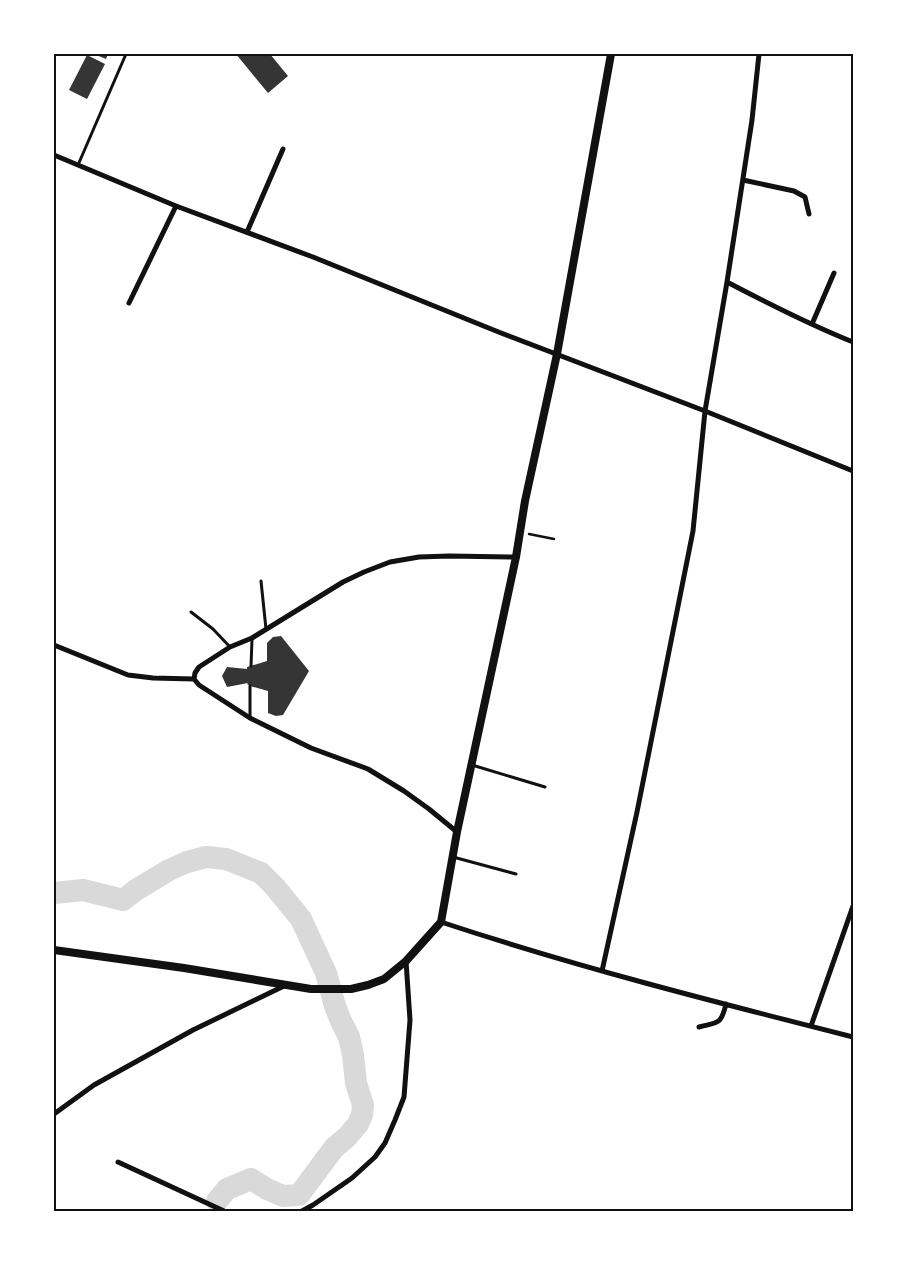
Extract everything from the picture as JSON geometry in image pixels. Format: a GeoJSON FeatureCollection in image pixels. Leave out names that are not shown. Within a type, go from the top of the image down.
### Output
{"type":"FeatureCollection","features":[{"type":"Feature","properties":{"kind":"street"},"geometry":{"type":"LineString","coordinates":[[54,950],[184,968],[284,986],[311,989],[351,989],[384,979],[406,961],[441,922],[457,832],[557,354],[610,54]]}},
{"type":"Feature","properties":{"kind":"street"},"geometry":{"type":"LineString","coordinates":[[602,971],[693,531],[705,411],[752,120],[758,54]]}},
{"type":"Feature","properties":{"kind":"street"},"geometry":{"type":"LineString","coordinates":[[247,232],[283,149]]}},
{"type":"Feature","properties":{"kind":"street"},"geometry":{"type":"LineString","coordinates":[[54,155],[176,206],[313,257],[493,330],[705,411],[853,471]]}},
{"type":"Feature","properties":{"kind":"street"},"geometry":{"type":"LineString","coordinates":[[743,180],[799,193],[805,197],[809,214]]}},
{"type":"Feature","properties":{"kind":"street"},"geometry":{"type":"LineString","coordinates":[[129,303],[176,206]]}},
{"type":"Feature","properties":{"kind":"street"},"geometry":{"type":"LineString","coordinates":[[812,324],[834,273]]}},
{"type":"Feature","properties":{"kind":"street"},"geometry":{"type":"LineString","coordinates":[[727,282],[777,308],[853,342]]}},
{"type":"Feature","properties":{"kind":"street"},"geometry":{"type":"LineString","coordinates":[[194,679],[199,667],[230,647],[252,638],[343,582],[390,562],[419,557],[516,557]]}},
{"type":"Feature","properties":{"kind":"street"},"geometry":{"type":"LineString","coordinates":[[54,645],[128,675],[194,679],[199,685],[250,718],[311,748],[368,769],[404,791],[457,832]]}},
{"type":"Feature","properties":{"kind":"street"},"geometry":{"type":"LineString","coordinates":[[812,1026],[853,906]]}},
{"type":"Feature","properties":{"kind":"street"},"geometry":{"type":"LineString","coordinates":[[441,922],[653,986],[853,1037]]}},
{"type":"Feature","properties":{"kind":"street"},"geometry":{"type":"LineString","coordinates":[[302,1211],[352,1178],[374,1157],[385,1143],[395,1120],[404,1097],[410,1020],[406,961]]}},
{"type":"Feature","properties":{"kind":"street"},"geometry":{"type":"LineString","coordinates":[[54,1114],[103,1081],[193,1030],[284,986]]}},
{"type":"Feature","properties":{"kind":"street"},"geometry":{"type":"LineString","coordinates":[[699,1027],[719,1022],[722,1019],[726,1004]]}},
{"type":"Feature","properties":{"kind":"street"},"geometry":{"type":"LineString","coordinates":[[118,1162],[224,1211]]}},
{"type":"Feature","properties":{"kind":"lane"},"geometry":{"type":"LineString","coordinates":[[78,165],[126,54]]}},
{"type":"Feature","properties":{"kind":"lane"},"geometry":{"type":"LineString","coordinates":[[261,581],[266,629]]}},
{"type":"Feature","properties":{"kind":"lane"},"geometry":{"type":"LineString","coordinates":[[191,612],[213,629],[230,647]]}},
{"type":"Feature","properties":{"kind":"lane"},"geometry":{"type":"LineString","coordinates":[[251,666],[252,638]]}},
{"type":"Feature","properties":{"kind":"lane"},"geometry":{"type":"LineString","coordinates":[[250,686],[250,718]]}},
{"type":"Feature","properties":{"kind":"lane"},"geometry":{"type":"LineString","coordinates":[[472,765],[545,787]]}},
{"type":"Feature","properties":{"kind":"lane"},"geometry":{"type":"LineString","coordinates":[[453,857],[516,874]]}},
{"type":"Feature","properties":{"kind":"path"},"geometry":{"type":"LineString","coordinates":[[520,533],[554,539]]}},
{"type":"Feature","properties":{"kind":"building"},"geometry":{"type":"Polygon","coordinates":[[[94,54],[108,54],[106,59],[94,54]]]}},
{"type":"Feature","properties":{"kind":"building"},"geometry":{"type":"Polygon","coordinates":[[[236,54],[270,54],[288,76],[268,93],[236,54]]]}},
{"type":"Feature","properties":{"kind":"building"},"geometry":{"type":"Polygon","coordinates":[[[87,55],[105,64],[87,99],[69,90],[87,55]]]}},
{"type":"Feature","properties":{"kind":"building"},"geometry":{"type":"Polygon","coordinates":[[[281,636],[309,671],[283,715],[276,716],[268,713],[268,691],[250,686],[248,683],[227,687],[222,676],[227,667],[247,669],[247,667],[267,661],[267,643],[273,637],[281,636]]]}},
{"type":"Feature","properties":{"kind":"waterway"},"geometry":{"type":"LineString","coordinates":[[54,893],[83,890],[123,900],[169,870],[187,862],[206,857],[226,859],[261,873],[301,919],[326,973],[335,1006],[349,1037],[356,1083],[363,1105],[362,1115],[358,1124],[334,1148],[299,1195],[283,1196],[251,1179],[227,1189],[217,1201]]}}]}
